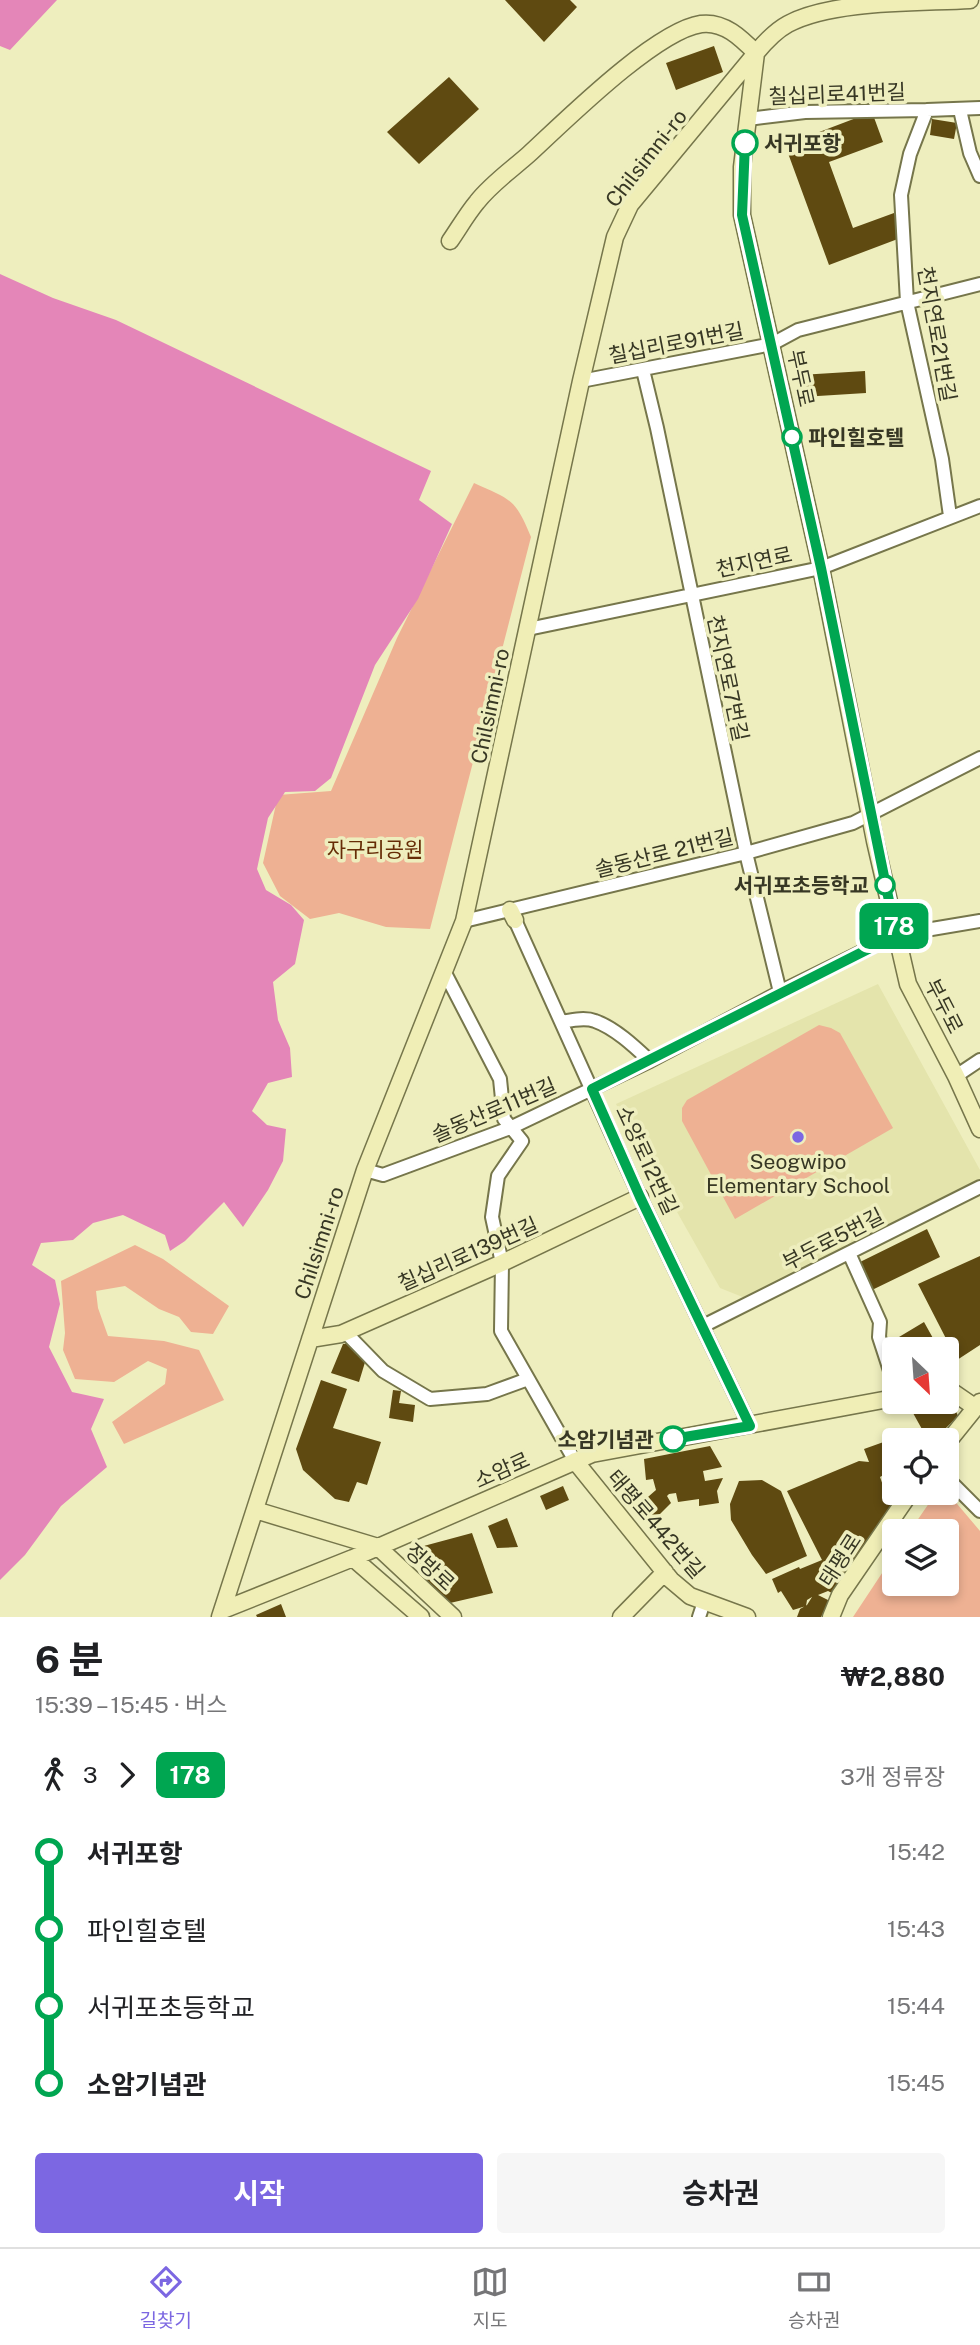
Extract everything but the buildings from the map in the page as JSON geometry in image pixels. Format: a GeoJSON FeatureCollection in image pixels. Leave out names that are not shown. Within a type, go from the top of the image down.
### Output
{"type":"FeatureCollection","features":[{"type":"Feature","properties":{"kind":"street","name":"Chilsimni-ro"},"geometry":{"type":"LineString","coordinates":[[219,1615],[365,1170],[464,920],[581,381],[615,237],[630,205],[755,53],[788,24],[816,12],[854,6],[970,0]]}},
{"type":"Feature","properties":{"kind":"street"},"geometry":{"type":"LineString","coordinates":[[450,241],[478,200],[568,118],[637,58],[684,29],[703,24],[721,26],[738,36],[755,53]]}},
{"type":"Feature","properties":{"kind":"street","name":"부두로"},"geometry":{"type":"LineString","coordinates":[[755,53],[742,167],[742,215],[821,568],[908,984],[980,1129]]}},
{"type":"Feature","properties":{"kind":"street"},"geometry":{"type":"LineString","coordinates":[[927,110],[980,108]]}},
{"type":"Feature","properties":{"kind":"street","name":"칠십리로41번길"},"geometry":{"type":"LineString","coordinates":[[748,119],[804,112],[927,110]]}},
{"type":"Feature","properties":{"kind":"street","name":"천지연로21번길"},"geometry":{"type":"LineString","coordinates":[[927,110],[909,154],[901,195],[907,302],[942,460],[950,516]]}},
{"type":"Feature","properties":{"kind":"street"},"geometry":{"type":"LineString","coordinates":[[960,110],[970,153],[980,176]]}},
{"type":"Feature","properties":{"kind":"street","name":"칠십리로91번길"},"geometry":{"type":"LineString","coordinates":[[581,381],[772,344],[798,330],[980,284]]}},
{"type":"Feature","properties":{"kind":"street","name":"천지연로7번길"},"geometry":{"type":"LineString","coordinates":[[643,370],[746,853],[780,992]]}},
{"type":"Feature","properties":{"kind":"street","name":"천지연로"},"geometry":{"type":"LineString","coordinates":[[528,629],[821,568],[980,506]]}},
{"type":"Feature","properties":{"kind":"street","name":"솔동산로 21번길"},"geometry":{"type":"LineString","coordinates":[[464,920],[513,915],[853,824],[980,758]]}},
{"type":"Feature","properties":{"kind":"street","name":"소양로12번길"},"geometry":{"type":"LineString","coordinates":[[513,915],[640,1197],[750,1426]]}},
{"type":"Feature","properties":{"kind":"street","name":"솔동산로11번길"},"geometry":{"type":"LineString","coordinates":[[365,1170],[383,1175],[510,1128],[650,1061],[780,992],[896,935],[980,921]]}},
{"type":"Feature","properties":{"kind":"street","name":"태평로442번길"},"geometry":{"type":"LineString","coordinates":[[445,973],[500,1079],[505,1119],[522,1140],[498,1176],[492,1217],[502,1263],[501,1331],[575,1461],[665,1572],[701,1610],[747,1617]]}},
{"type":"Feature","properties":{"kind":"street"},"geometry":{"type":"LineString","coordinates":[[561,1022],[577,1019],[595,1021],[630,1043],[650,1061]]}},
{"type":"Feature","properties":{"kind":"street"},"geometry":{"type":"LineString","coordinates":[[956,1076],[980,1060]]}},
{"type":"Feature","properties":{"kind":"street","name":"부두로5번길"},"geometry":{"type":"LineString","coordinates":[[703,1326],[980,1187]]}},
{"type":"Feature","properties":{"kind":"street","name":"칠십리로139번길"},"geometry":{"type":"LineString","coordinates":[[310,1339],[347,1331],[502,1263],[640,1197]]}},
{"type":"Feature","properties":{"kind":"street"},"geometry":{"type":"LineString","coordinates":[[849,1253],[880,1322],[879,1337],[882,1346]]}},
{"type":"Feature","properties":{"kind":"street"},"geometry":{"type":"LineString","coordinates":[[347,1331],[383,1371],[430,1399],[487,1394],[528,1379]]}},
{"type":"Feature","properties":{"kind":"street"},"geometry":{"type":"LineString","coordinates":[[959,1395],[978,1405],[959,1428]]}},
{"type":"Feature","properties":{"kind":"street","name":"소암로"},"geometry":{"type":"LineString","coordinates":[[219,1615],[592,1454],[882,1400]]}},
{"type":"Feature","properties":{"kind":"street"},"geometry":{"type":"LineString","coordinates":[[959,1490],[980,1511]]}},
{"type":"Feature","properties":{"kind":"street","name":"태평로"},"geometry":{"type":"LineString","coordinates":[[831,1617],[840,1595],[902,1505]]}},
{"type":"Feature","properties":{"kind":"street"},"geometry":{"type":"LineString","coordinates":[[254,1510],[378,1547]]}},
{"type":"Feature","properties":{"kind":"street","name":"정방로"},"geometry":{"type":"LineString","coordinates":[[378,1547],[453,1617]]}},
{"type":"Feature","properties":{"kind":"street","name":"정방로"},"geometry":{"type":"LineString","coordinates":[[354,1558],[421,1617]]}},
{"type":"Feature","properties":{"kind":"street"},"geometry":{"type":"LineString","coordinates":[[621,1617],[665,1572]]}},
{"type":"Feature","properties":{"kind":"shaded area"},"geometry":{"type":"Polygon","coordinates":[[[0,0],[57,0],[10,50],[0,46],[0,0]]]}},
{"type":"Feature","properties":{"kind":"shaded area"},"geometry":{"type":"Polygon","coordinates":[[[0,274],[53,298],[116,320],[431,471],[419,500],[452,524],[418,599],[375,665],[331,778],[315,791],[285,792],[268,818],[257,869],[266,890],[291,905],[304,920],[295,964],[273,982],[278,1020],[290,1048],[292,1077],[268,1083],[252,1111],[267,1125],[286,1129],[283,1161],[268,1190],[243,1227],[224,1202],[185,1241],[170,1251],[165,1235],[123,1215],[93,1223],[73,1240],[41,1243],[32,1265],[55,1280],[60,1304],[49,1347],[72,1392],[104,1399],[91,1429],[107,1467],[61,1506],[25,1555],[0,1580],[0,274]]]}},
{"type":"Feature","properties":{"kind":"shaded area","name":"Seogwipo Elementary School"},"geometry":{"type":"Polygon","coordinates":[[[878,984],[980,1170],[980,1179],[745,1298],[720,1288],[616,1104],[878,984]]]}},
{"type":"Feature","properties":{"kind":"green space","name":"자구리공원"},"geometry":{"type":"Polygon","coordinates":[[[474,483],[504,497],[516,507],[531,537],[430,929],[386,927],[339,913],[310,919],[280,896],[263,863],[278,795],[331,791],[397,638],[474,483]]]}},
{"type":"Feature","properties":{"kind":"green space"},"geometry":{"type":"Polygon","coordinates":[[[819,1025],[840,1033],[893,1128],[735,1219],[682,1121],[682,1108],[687,1100],[819,1025]]]}},
{"type":"Feature","properties":{"kind":"green space"},"geometry":{"type":"Polygon","coordinates":[[[135,1245],[163,1259],[229,1306],[213,1334],[191,1332],[179,1317],[159,1309],[125,1286],[96,1291],[98,1308],[108,1336],[164,1341],[199,1350],[224,1400],[124,1444],[112,1422],[165,1384],[167,1369],[148,1361],[114,1382],[75,1379],[63,1350],[65,1333],[61,1281],[135,1245]]]}},
{"type":"Feature","properties":{"kind":"green space"},"geometry":{"type":"Polygon","coordinates":[[[928,1505],[958,1505],[980,1531],[980,1617],[853,1617],[882,1573],[882,1596],[959,1596],[959,1519],[918,1519],[928,1505]]]}},
{"type":"Feature","properties":{"kind":"bus line","name":"178"},"geometry":{"type":"LineString","coordinates":[[673,1439],[750,1426],[640,1197],[592,1089],[896,935],[821,568],[742,215],[745,143]]}},
{"type":"Feature","properties":{"kind":"place","name":"서귀포항"},"geometry":{"type":"Point","coordinates":[745,143]}},
{"type":"Feature","properties":{"kind":"place","name":"파인힐호텔"},"geometry":{"type":"Point","coordinates":[792,437]}},
{"type":"Feature","properties":{"kind":"place","name":"서귀포초등학교"},"geometry":{"type":"Point","coordinates":[885,885]}},
{"type":"Feature","properties":{"kind":"place","name":"Seogwipo Elementary School"},"geometry":{"type":"Point","coordinates":[798,1137]}},
{"type":"Feature","properties":{"kind":"place","name":"소암기념관"},"geometry":{"type":"Point","coordinates":[673,1439]}}]}
